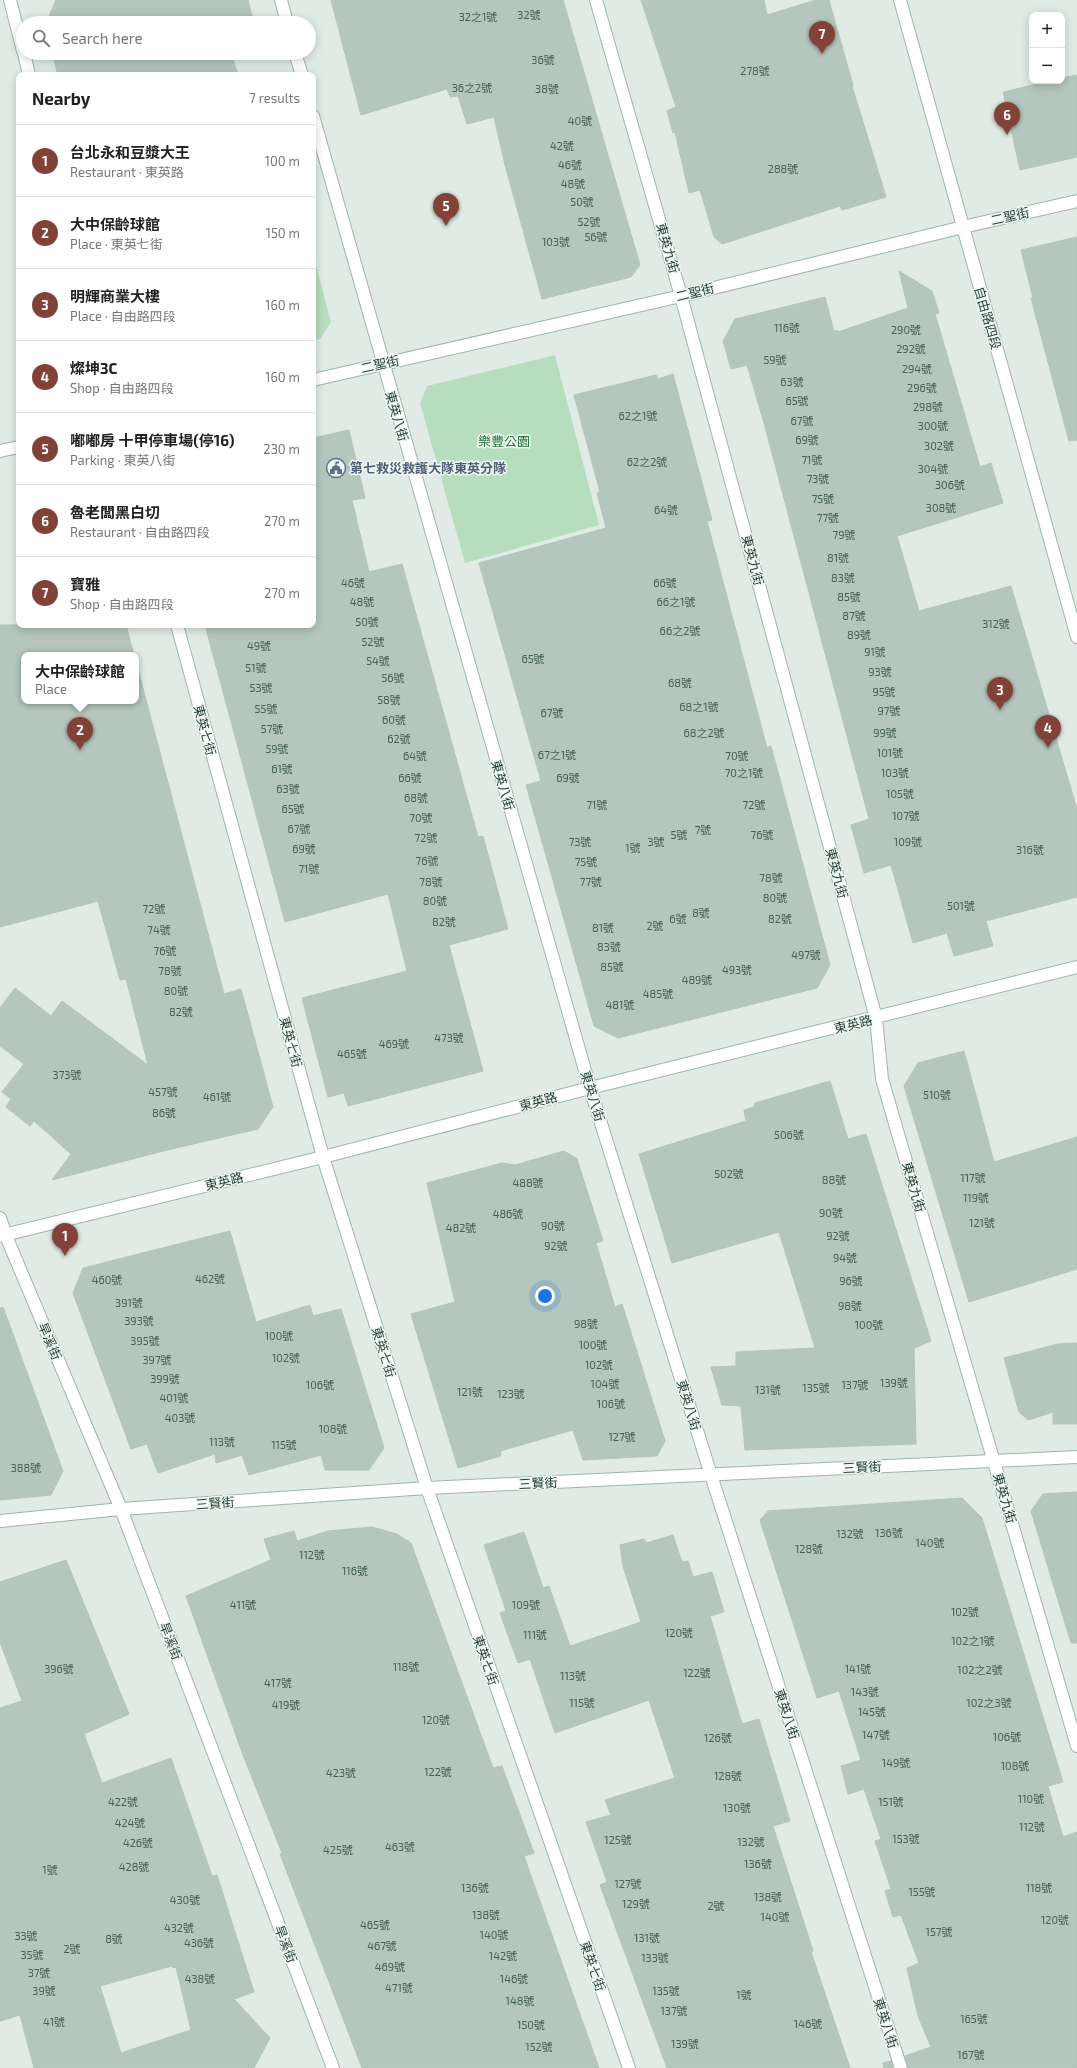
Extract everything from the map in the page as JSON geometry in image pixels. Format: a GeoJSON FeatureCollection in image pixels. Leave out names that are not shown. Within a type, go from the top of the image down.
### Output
{"type":"FeatureCollection","features":[{"type":"Feature","properties":{"kind":"street"},"geometry":{"type":"LineString","coordinates":[[10,0],[16,24]]}},
{"type":"Feature","properties":{"kind":"street"},"geometry":{"type":"LineString","coordinates":[[281,0],[285,16]]}},
{"type":"Feature","properties":{"kind":"street","name":"東英九街"},"geometry":{"type":"LineString","coordinates":[[596,0],[681,296],[876,1018],[882,1079],[993,1460],[1071,1707],[1077,1746]]}},
{"type":"Feature","properties":{"kind":"street","name":"自由路四段"},"geometry":{"type":"LineString","coordinates":[[900,0],[1077,637]]}},
{"type":"Feature","properties":{"kind":"street"},"geometry":{"type":"LineString","coordinates":[[25,60],[28,72]]}},
{"type":"Feature","properties":{"kind":"street"},"geometry":{"type":"LineString","coordinates":[[298,60],[301,72]]}},
{"type":"Feature","properties":{"kind":"street","name":"東英八街"},"geometry":{"type":"LineString","coordinates":[[316,127],[382,363],[590,1088],[711,1475],[901,2068]]}},
{"type":"Feature","properties":{"kind":"street","name":"二聖街"},"geometry":{"type":"LineString","coordinates":[[316,379],[681,296],[963,227],[1077,201]]}},
{"type":"Feature","properties":{"kind":"street"},"geometry":{"type":"LineString","coordinates":[[0,451],[16,448]]}},
{"type":"Feature","properties":{"kind":"street","name":"東英七街"},"geometry":{"type":"LineString","coordinates":[[178,628],[323,1157],[427,1488],[629,2068]]}},
{"type":"Feature","properties":{"kind":"street","name":"東英路"},"geometry":{"type":"LineString","coordinates":[[3,1236],[1077,967]]}},
{"type":"Feature","properties":{"kind":"street","name":"旱溪街"},"geometry":{"type":"LineString","coordinates":[[0,1218],[3,1236],[121,1509],[333,2068]]}},
{"type":"Feature","properties":{"kind":"street","name":"三賢街"},"geometry":{"type":"LineString","coordinates":[[0,1521],[121,1509],[427,1488],[1077,1457]]}},
{"type":"Feature","properties":{"kind":"green space"},"geometry":{"type":"Polygon","coordinates":[[[316,265],[331,322],[320,339],[316,340],[316,265]]]}},
{"type":"Feature","properties":{"kind":"green space","name":"樂豐公園"},"geometry":{"type":"Polygon","coordinates":[[[555,355],[599,525],[465,563],[420,403],[427,386],[555,355]]]}},
{"type":"Feature","properties":{"kind":"building"},"geometry":{"type":"Polygon","coordinates":[[[56,0],[248,0],[252,16],[49,16],[56,0]]]}},
{"type":"Feature","properties":{"kind":"building"},"geometry":{"type":"Polygon","coordinates":[[[331,0],[563,0],[640,265],[631,277],[542,299],[505,165],[494,117],[467,124],[458,96],[450,97],[447,89],[361,115],[331,0]]]}},
{"type":"Feature","properties":{"kind":"building"},"geometry":{"type":"Polygon","coordinates":[[[641,0],[764,0],[767,15],[816,0],[829,0],[853,85],[852,86],[886,197],[842,210],[840,206],[722,244],[714,237],[700,190],[689,193],[675,132],[673,133],[667,111],[676,107],[641,0]]]}},
{"type":"Feature","properties":{"kind":"building"},"geometry":{"type":"Polygon","coordinates":[[[54,60],[233,60],[237,72],[57,72],[54,60]]]}},
{"type":"Feature","properties":{"kind":"building"},"geometry":{"type":"Polygon","coordinates":[[[1077,75],[1077,157],[1020,170],[1003,92],[1037,84],[1065,84],[1065,77],[1077,75]]]}},
{"type":"Feature","properties":{"kind":"building"},"geometry":{"type":"Polygon","coordinates":[[[1077,237],[1077,440],[1069,441],[1031,298],[1033,298],[1021,250],[1077,237]]]}},
{"type":"Feature","properties":{"kind":"building"},"geometry":{"type":"Polygon","coordinates":[[[899,271],[932,291],[939,313],[935,314],[980,467],[991,463],[1003,503],[897,536],[919,611],[1011,586],[1077,809],[1077,897],[986,921],[993,946],[954,956],[947,933],[913,943],[891,865],[864,873],[851,825],[869,819],[764,423],[747,365],[731,369],[723,341],[735,319],[825,297],[834,331],[837,330],[838,332],[908,308],[899,271]]]}},
{"type":"Feature","properties":{"kind":"building"},"geometry":{"type":"Polygon","coordinates":[[[673,374],[712,520],[707,521],[767,748],[771,746],[830,965],[817,988],[618,1038],[594,1026],[526,785],[541,781],[479,563],[606,528],[597,493],[600,492],[574,395],[656,375],[658,379],[673,374]]]}},
{"type":"Feature","properties":{"kind":"building"},"geometry":{"type":"Polygon","coordinates":[[[349,430],[365,498],[352,500],[369,572],[402,564],[478,837],[483,836],[508,929],[449,945],[483,1071],[348,1106],[344,1093],[328,1097],[302,998],[407,971],[388,894],[285,922],[206,628],[316,628],[316,437],[349,430]]]}},
{"type":"Feature","properties":{"kind":"building"},"geometry":{"type":"Polygon","coordinates":[[[0,625],[16,625],[16,628],[127,628],[133,652],[21,652],[21,704],[139,704],[139,673],[224,994],[241,989],[273,1107],[258,1129],[163,1151],[52,1180],[71,1154],[34,1121],[30,1126],[6,1107],[11,1099],[2,1092],[24,1064],[0,1046],[0,1008],[15,988],[51,1016],[62,1001],[148,1065],[126,979],[120,980],[98,901],[0,927],[0,625]]]}},
{"type":"Feature","properties":{"kind":"building"},"geometry":{"type":"Polygon","coordinates":[[[964,1051],[994,1162],[1077,1137],[1077,1269],[969,1302],[904,1086],[918,1063],[964,1051]]]}},
{"type":"Feature","properties":{"kind":"building"},"geometry":{"type":"Polygon","coordinates":[[[830,1081],[848,1139],[866,1134],[931,1341],[914,1348],[916,1444],[745,1450],[741,1406],[722,1405],[711,1367],[736,1366],[736,1352],[815,1348],[779,1232],[672,1263],[639,1154],[746,1121],[744,1110],[754,1107],[755,1103],[830,1081]]]}},
{"type":"Feature","properties":{"kind":"building"},"geometry":{"type":"Polygon","coordinates":[[[564,1151],[577,1159],[603,1241],[596,1243],[615,1307],[622,1304],[665,1441],[657,1456],[583,1460],[573,1430],[500,1451],[501,1456],[458,1468],[411,1314],[455,1302],[427,1183],[502,1163],[515,1165],[564,1151]]]}},
{"type":"Feature","properties":{"kind":"building"},"geometry":{"type":"Polygon","coordinates":[[[230,1231],[256,1322],[310,1305],[313,1316],[341,1309],[384,1448],[369,1470],[325,1470],[321,1455],[249,1475],[242,1455],[216,1463],[215,1454],[158,1473],[147,1444],[131,1449],[73,1293],[83,1268],[230,1231]]]}},
{"type":"Feature","properties":{"kind":"building"},"geometry":{"type":"Polygon","coordinates":[[[3,1307],[63,1471],[51,1495],[0,1500],[0,1308],[3,1307]]]}},
{"type":"Feature","properties":{"kind":"building"},"geometry":{"type":"Polygon","coordinates":[[[1077,1343],[1077,1424],[1053,1424],[1053,1412],[1028,1420],[1019,1412],[1004,1358],[1058,1344],[1077,1343]]]}},
{"type":"Feature","properties":{"kind":"building"},"geometry":{"type":"Polygon","coordinates":[[[1077,1492],[1077,1643],[1071,1643],[1031,1511],[1043,1494],[1077,1492]]]}},
{"type":"Feature","properties":{"kind":"building"},"geometry":{"type":"Polygon","coordinates":[[[962,1498],[982,1518],[1063,1782],[1048,1786],[1063,1837],[1077,1832],[1077,2068],[908,2068],[905,2056],[931,2047],[918,2016],[907,1968],[919,1963],[901,1915],[893,1917],[885,1891],[891,1889],[875,1841],[881,1839],[864,1789],[848,1794],[841,1766],[861,1760],[839,1691],[817,1698],[760,1520],[768,1511],[962,1498]]]}},
{"type":"Feature","properties":{"kind":"building"},"geometry":{"type":"Polygon","coordinates":[[[372,1527],[397,1534],[411,1543],[493,1768],[502,1766],[534,1853],[524,1856],[599,2068],[362,2068],[280,1854],[282,1853],[243,1755],[186,1596],[271,1560],[264,1539],[294,1531],[297,1541],[328,1531],[372,1527]]]}},
{"type":"Feature","properties":{"kind":"building"},"geometry":{"type":"Polygon","coordinates":[[[524,1532],[543,1588],[549,1586],[570,1646],[641,1622],[623,1566],[620,1545],[644,1539],[646,1543],[673,1535],[682,1562],[688,1561],[693,1577],[712,1572],[724,1612],[710,1616],[742,1724],[759,1719],[790,1821],[773,1826],[813,1951],[811,1952],[850,2068],[667,2068],[600,1885],[607,1882],[586,1822],[611,1815],[605,1800],[675,1778],[649,1700],[555,1733],[530,1659],[518,1663],[500,1613],[506,1611],[484,1545],[524,1532]]]}},
{"type":"Feature","properties":{"kind":"building"},"geometry":{"type":"Polygon","coordinates":[[[66,1560],[129,1714],[84,1734],[102,1783],[171,1758],[212,1876],[217,1875],[254,1992],[234,1999],[270,2038],[254,2068],[34,2068],[20,2015],[0,2021],[0,1708],[22,1701],[0,1642],[0,1582],[66,1560]],[[172,1966],[100,1986],[121,2053],[191,2030],[176,1967],[173,1968],[172,1966]]]}},
{"type":"Feature","properties":{"kind":"building"},"geometry":{"type":"Polygon","coordinates":[[[891,2061],[893,2068],[884,2068],[883,2063],[891,2061]]]}},
{"type":"Feature","properties":{"kind":"place","name":"寶雅"},"geometry":{"type":"Point","coordinates":[822,54]}},
{"type":"Feature","properties":{"kind":"place","name":"魯老闆黑白切"},"geometry":{"type":"Point","coordinates":[1007,135]}},
{"type":"Feature","properties":{"kind":"place","name":"嘟嘟房 十甲停車場(停16)"},"geometry":{"type":"Point","coordinates":[446,226]}},
{"type":"Feature","properties":{"kind":"place","name":"第七救災救護大隊東英分隊"},"geometry":{"type":"Point","coordinates":[336,468]}},
{"type":"Feature","properties":{"kind":"place","name":"明輝商業大樓"},"geometry":{"type":"Point","coordinates":[1000,710]}},
{"type":"Feature","properties":{"kind":"place","name":"燦坤3C"},"geometry":{"type":"Point","coordinates":[1048,748]}},
{"type":"Feature","properties":{"kind":"place","name":"大中保齡球館"},"geometry":{"type":"Point","coordinates":[80,750]}},
{"type":"Feature","properties":{"kind":"place","name":"台北永和豆漿大王"},"geometry":{"type":"Point","coordinates":[65,1256]}}]}
